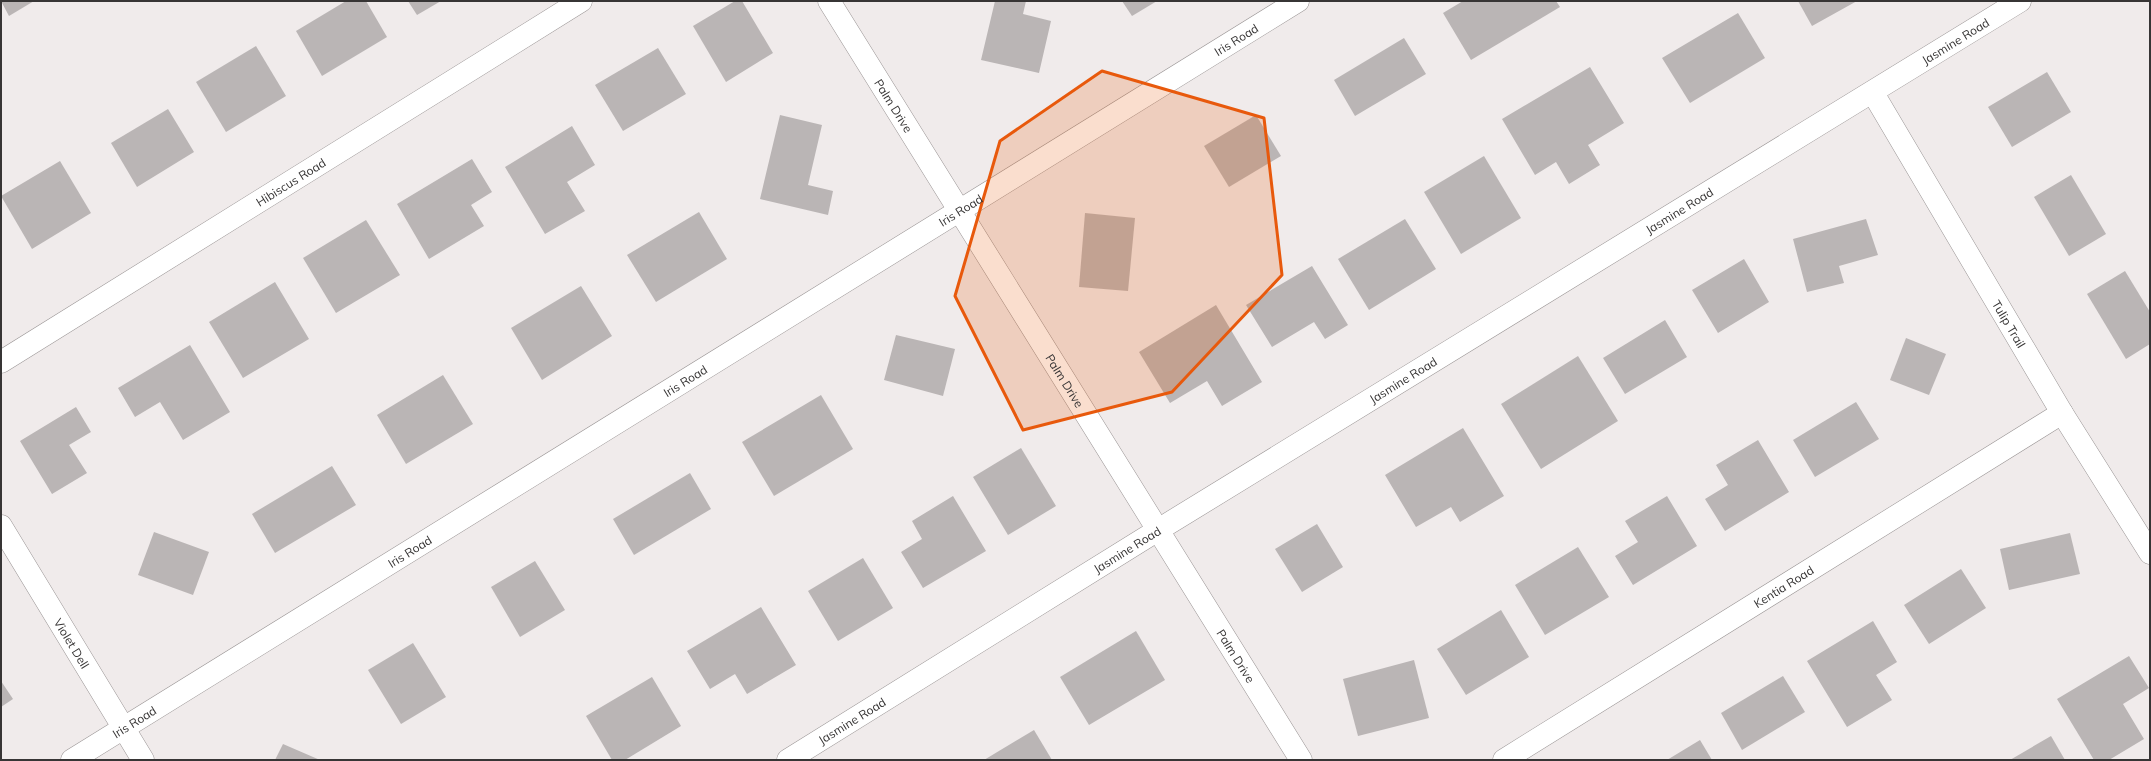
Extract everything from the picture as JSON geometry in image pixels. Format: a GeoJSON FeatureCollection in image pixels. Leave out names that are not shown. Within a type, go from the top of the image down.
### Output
{"type":"FeatureCollection","features":[{"type":"Feature","properties":{"kind":"street","name":"Hibiscus Road"},"geometry":{"type":"LineString","coordinates":[[1,362],[581,1]]}},
{"type":"Feature","properties":{"kind":"street","name":"Palm Drive"},"geometry":{"type":"LineString","coordinates":[[829,1],[1301,760]]}},
{"type":"Feature","properties":{"kind":"street","name":"Iris Road"},"geometry":{"type":"LineString","coordinates":[[72,760],[1298,1]]}},
{"type":"Feature","properties":{"kind":"street","name":"Jasmine Road"},"geometry":{"type":"LineString","coordinates":[[788,760],[1158,530],[1873,93],[1996,7],[2020,1]]}},
{"type":"Feature","properties":{"kind":"street","name":"Tulip Trail"},"geometry":{"type":"LineString","coordinates":[[1873,93],[2062,413],[2150,553]]}},
{"type":"Feature","properties":{"kind":"street","name":"Kentia Road"},"geometry":{"type":"LineString","coordinates":[[1504,760],[2062,413]]}},
{"type":"Feature","properties":{"kind":"street","name":"Violet Dell"},"geometry":{"type":"LineString","coordinates":[[1,526],[143,760]]}},
{"type":"Feature","properties":{"kind":"highlighted area"},"geometry":{"type":"Polygon","coordinates":[[[1102,71],[1264,118],[1282,275],[1172,392],[1023,430],[955,296],[1000,141],[1102,71]]]}},
{"type":"Feature","properties":{"kind":"building"},"geometry":{"type":"Polygon","coordinates":[[[1,1],[34,1],[9,16],[1,1]]]}},
{"type":"Feature","properties":{"kind":"building"},"geometry":{"type":"Polygon","coordinates":[[[346,1],[366,1],[387,37],[322,76],[296,31],[346,1]]]}},
{"type":"Feature","properties":{"kind":"building"},"geometry":{"type":"Polygon","coordinates":[[[408,1],[441,1],[417,15],[408,1]]]}},
{"type":"Feature","properties":{"kind":"building"},"geometry":{"type":"Polygon","coordinates":[[[735,1],[742,1],[773,53],[726,82],[693,26],[735,1]]]}},
{"type":"Feature","properties":{"kind":"building"},"geometry":{"type":"Polygon","coordinates":[[[995,1],[1026,1],[1023,14],[1051,21],[1039,73],[981,60],[995,1]]]}},
{"type":"Feature","properties":{"kind":"building"},"geometry":{"type":"Polygon","coordinates":[[[1122,1],[1157,1],[1132,16],[1122,1]]]}},
{"type":"Feature","properties":{"kind":"building"},"geometry":{"type":"Polygon","coordinates":[[[1463,1],[1556,1],[1560,7],[1471,60],[1443,13],[1463,1]]]}},
{"type":"Feature","properties":{"kind":"building"},"geometry":{"type":"Polygon","coordinates":[[[1798,1],[1857,1],[1812,26],[1798,1]]]}},
{"type":"Feature","properties":{"kind":"building"},"geometry":{"type":"Polygon","coordinates":[[[1738,13],[1765,58],[1690,103],[1662,58],[1738,13]]]}},
{"type":"Feature","properties":{"kind":"building"},"geometry":{"type":"Polygon","coordinates":[[[1404,38],[1426,74],[1355,116],[1334,80],[1404,38]]]}},
{"type":"Feature","properties":{"kind":"building"},"geometry":{"type":"Polygon","coordinates":[[[256,46],[286,96],[226,132],[196,82],[256,46]]]}},
{"type":"Feature","properties":{"kind":"building"},"geometry":{"type":"Polygon","coordinates":[[[658,48],[686,94],[623,131],[595,85],[658,48]]]}},
{"type":"Feature","properties":{"kind":"building"},"geometry":{"type":"Polygon","coordinates":[[[1590,67],[1624,123],[1588,145],[1600,165],[1569,184],[1556,162],[1535,175],[1502,119],[1590,67]]]}},
{"type":"Feature","properties":{"kind":"building"},"geometry":{"type":"Polygon","coordinates":[[[2047,72],[2071,112],[2012,147],[1988,107],[2047,72]]]}},
{"type":"Feature","properties":{"kind":"building"},"geometry":{"type":"Polygon","coordinates":[[[168,109],[194,152],[137,187],[111,143],[168,109]]]}},
{"type":"Feature","properties":{"kind":"building"},"geometry":{"type":"Polygon","coordinates":[[[780,115],[822,125],[808,185],[833,191],[828,215],[760,199],[780,115]]]}},
{"type":"Feature","properties":{"kind":"building"},"geometry":{"type":"Polygon","coordinates":[[[1256,115],[1281,156],[1229,187],[1204,146],[1256,115]]]}},
{"type":"Feature","properties":{"kind":"building"},"geometry":{"type":"Polygon","coordinates":[[[572,126],[595,165],[567,182],[585,211],[545,234],[505,167],[572,126]]]}},
{"type":"Feature","properties":{"kind":"building"},"geometry":{"type":"Polygon","coordinates":[[[1484,156],[1521,218],[1461,254],[1424,192],[1484,156]]]}},
{"type":"Feature","properties":{"kind":"building"},"geometry":{"type":"Polygon","coordinates":[[[472,159],[492,192],[471,205],[484,226],[429,259],[397,204],[472,159]]]}},
{"type":"Feature","properties":{"kind":"building"},"geometry":{"type":"Polygon","coordinates":[[[60,161],[91,213],[32,249],[1,196],[60,161]]]}},
{"type":"Feature","properties":{"kind":"building"},"geometry":{"type":"Polygon","coordinates":[[[2071,175],[2106,234],[2069,256],[2034,197],[2071,175]]]}},
{"type":"Feature","properties":{"kind":"building"},"geometry":{"type":"Polygon","coordinates":[[[699,212],[727,259],[656,302],[627,255],[699,212]]]}},
{"type":"Feature","properties":{"kind":"building"},"geometry":{"type":"Polygon","coordinates":[[[1085,213],[1135,218],[1128,291],[1079,287],[1085,213]]]}},
{"type":"Feature","properties":{"kind":"building"},"geometry":{"type":"Polygon","coordinates":[[[1405,219],[1436,269],[1369,310],[1338,259],[1405,219]]]}},
{"type":"Feature","properties":{"kind":"building"},"geometry":{"type":"Polygon","coordinates":[[[1866,219],[1878,255],[1839,266],[1844,283],[1807,292],[1793,239],[1866,219]]]}},
{"type":"Feature","properties":{"kind":"building"},"geometry":{"type":"Polygon","coordinates":[[[366,220],[400,275],[336,313],[303,258],[366,220]]]}},
{"type":"Feature","properties":{"kind":"building"},"geometry":{"type":"Polygon","coordinates":[[[1744,259],[1769,302],[1718,333],[1692,290],[1744,259]]]}},
{"type":"Feature","properties":{"kind":"building"},"geometry":{"type":"Polygon","coordinates":[[[1312,266],[1348,325],[1325,339],[1314,322],[1272,347],[1246,305],[1312,266]]]}},
{"type":"Feature","properties":{"kind":"building"},"geometry":{"type":"Polygon","coordinates":[[[2125,271],[2150,312],[2150,344],[2126,359],[2087,294],[2125,271]]]}},
{"type":"Feature","properties":{"kind":"building"},"geometry":{"type":"Polygon","coordinates":[[[275,282],[309,339],[243,378],[209,322],[275,282]]]}},
{"type":"Feature","properties":{"kind":"building"},"geometry":{"type":"Polygon","coordinates":[[[581,286],[612,336],[542,380],[511,328],[581,286]]]}},
{"type":"Feature","properties":{"kind":"building"},"geometry":{"type":"Polygon","coordinates":[[[1216,305],[1262,382],[1222,406],[1207,381],[1170,403],[1139,352],[1216,305]]]}},
{"type":"Feature","properties":{"kind":"building"},"geometry":{"type":"Polygon","coordinates":[[[1665,320],[1687,357],[1625,394],[1603,358],[1665,320]]]}},
{"type":"Feature","properties":{"kind":"building"},"geometry":{"type":"Polygon","coordinates":[[[896,335],[955,349],[943,396],[884,380],[896,335]]]}},
{"type":"Feature","properties":{"kind":"building"},"geometry":{"type":"Polygon","coordinates":[[[1906,338],[1946,354],[1929,395],[1890,380],[1906,338]]]}},
{"type":"Feature","properties":{"kind":"building"},"geometry":{"type":"Polygon","coordinates":[[[190,345],[230,412],[183,440],[160,402],[135,417],[118,388],[190,345]]]}},
{"type":"Feature","properties":{"kind":"building"},"geometry":{"type":"Polygon","coordinates":[[[1578,356],[1618,421],[1541,469],[1501,404],[1578,356]]]}},
{"type":"Feature","properties":{"kind":"building"},"geometry":{"type":"Polygon","coordinates":[[[443,375],[473,424],[406,464],[377,415],[443,375]]]}},
{"type":"Feature","properties":{"kind":"building"},"geometry":{"type":"Polygon","coordinates":[[[821,395],[853,449],[774,496],[742,442],[821,395]]]}},
{"type":"Feature","properties":{"kind":"building"},"geometry":{"type":"Polygon","coordinates":[[[1856,402],[1879,439],[1815,477],[1793,440],[1856,402]]]}},
{"type":"Feature","properties":{"kind":"building"},"geometry":{"type":"Polygon","coordinates":[[[76,407],[91,432],[69,445],[87,473],[52,494],[20,441],[76,407]]]}},
{"type":"Feature","properties":{"kind":"building"},"geometry":{"type":"Polygon","coordinates":[[[1463,428],[1504,496],[1460,522],[1451,507],[1416,527],[1385,475],[1463,428]]]}},
{"type":"Feature","properties":{"kind":"building"},"geometry":{"type":"Polygon","coordinates":[[[1758,440],[1789,492],[1725,531],[1705,499],[1728,485],[1716,465],[1758,440]]]}},
{"type":"Feature","properties":{"kind":"building"},"geometry":{"type":"Polygon","coordinates":[[[1021,448],[1056,506],[1008,535],[973,477],[1021,448]]]}},
{"type":"Feature","properties":{"kind":"building"},"geometry":{"type":"Polygon","coordinates":[[[332,466],[356,505],[275,553],[252,514],[332,466]]]}},
{"type":"Feature","properties":{"kind":"building"},"geometry":{"type":"Polygon","coordinates":[[[690,473],[711,509],[634,555],[613,519],[690,473]]]}},
{"type":"Feature","properties":{"kind":"building"},"geometry":{"type":"Polygon","coordinates":[[[953,496],[986,551],[923,588],[901,552],[922,539],[912,521],[953,496]]]}},
{"type":"Feature","properties":{"kind":"building"},"geometry":{"type":"Polygon","coordinates":[[[1667,496],[1697,546],[1633,585],[1615,556],[1638,542],[1625,521],[1667,496]]]}},
{"type":"Feature","properties":{"kind":"building"},"geometry":{"type":"Polygon","coordinates":[[[1317,524],[1343,567],[1302,592],[1275,549],[1317,524]]]}},
{"type":"Feature","properties":{"kind":"building"},"geometry":{"type":"Polygon","coordinates":[[[154,532],[209,552],[193,595],[138,575],[154,532]]]}},
{"type":"Feature","properties":{"kind":"building"},"geometry":{"type":"Polygon","coordinates":[[[2070,533],[2080,574],[2009,590],[2000,549],[2070,533]]]}},
{"type":"Feature","properties":{"kind":"building"},"geometry":{"type":"Polygon","coordinates":[[[1578,547],[1609,597],[1545,635],[1515,585],[1578,547]]]}},
{"type":"Feature","properties":{"kind":"building"},"geometry":{"type":"Polygon","coordinates":[[[863,558],[893,608],[838,641],[808,591],[863,558]]]}},
{"type":"Feature","properties":{"kind":"building"},"geometry":{"type":"Polygon","coordinates":[[[535,561],[565,610],[520,637],[491,587],[535,561]]]}},
{"type":"Feature","properties":{"kind":"building"},"geometry":{"type":"Polygon","coordinates":[[[1961,569],[1986,608],[1929,644],[1904,605],[1961,569]]]}},
{"type":"Feature","properties":{"kind":"building"},"geometry":{"type":"Polygon","coordinates":[[[761,607],[796,665],[747,694],[735,674],[710,689],[687,651],[761,607]]]}},
{"type":"Feature","properties":{"kind":"building"},"geometry":{"type":"Polygon","coordinates":[[[1501,610],[1529,657],[1466,695],[1437,649],[1501,610]]]}},
{"type":"Feature","properties":{"kind":"building"},"geometry":{"type":"Polygon","coordinates":[[[1873,621],[1897,662],[1876,675],[1892,700],[1847,727],[1807,661],[1873,621]]]}},
{"type":"Feature","properties":{"kind":"building"},"geometry":{"type":"Polygon","coordinates":[[[1136,631],[1165,680],[1089,725],[1060,677],[1136,631]]]}},
{"type":"Feature","properties":{"kind":"building"},"geometry":{"type":"Polygon","coordinates":[[[413,643],[446,697],[401,724],[368,670],[413,643]]]}},
{"type":"Feature","properties":{"kind":"building"},"geometry":{"type":"Polygon","coordinates":[[[2129,656],[2149,688],[2123,704],[2144,739],[2109,760],[2094,760],[2057,699],[2129,656]]]}},
{"type":"Feature","properties":{"kind":"building"},"geometry":{"type":"Polygon","coordinates":[[[1414,660],[1429,718],[1358,736],[1343,679],[1414,660]]]}},
{"type":"Feature","properties":{"kind":"building"},"geometry":{"type":"Polygon","coordinates":[[[1783,676],[1805,712],[1742,750],[1721,713],[1783,676]]]}},
{"type":"Feature","properties":{"kind":"building"},"geometry":{"type":"Polygon","coordinates":[[[652,677],[681,726],[625,760],[612,760],[586,716],[652,677]]]}},
{"type":"Feature","properties":{"kind":"building"},"geometry":{"type":"Polygon","coordinates":[[[1,681],[13,699],[1,707],[1,681]]]}},
{"type":"Feature","properties":{"kind":"building"},"geometry":{"type":"Polygon","coordinates":[[[1034,730],[1052,760],[984,760],[1034,730]]]}},
{"type":"Feature","properties":{"kind":"building"},"geometry":{"type":"Polygon","coordinates":[[[2051,736],[2065,760],[2010,760],[2051,736]]]}},
{"type":"Feature","properties":{"kind":"building"},"geometry":{"type":"Polygon","coordinates":[[[1700,740],[1712,760],[1667,760],[1700,740]]]}},
{"type":"Feature","properties":{"kind":"building"},"geometry":{"type":"Polygon","coordinates":[[[283,744],[320,760],[275,760],[283,744]]]}}]}
